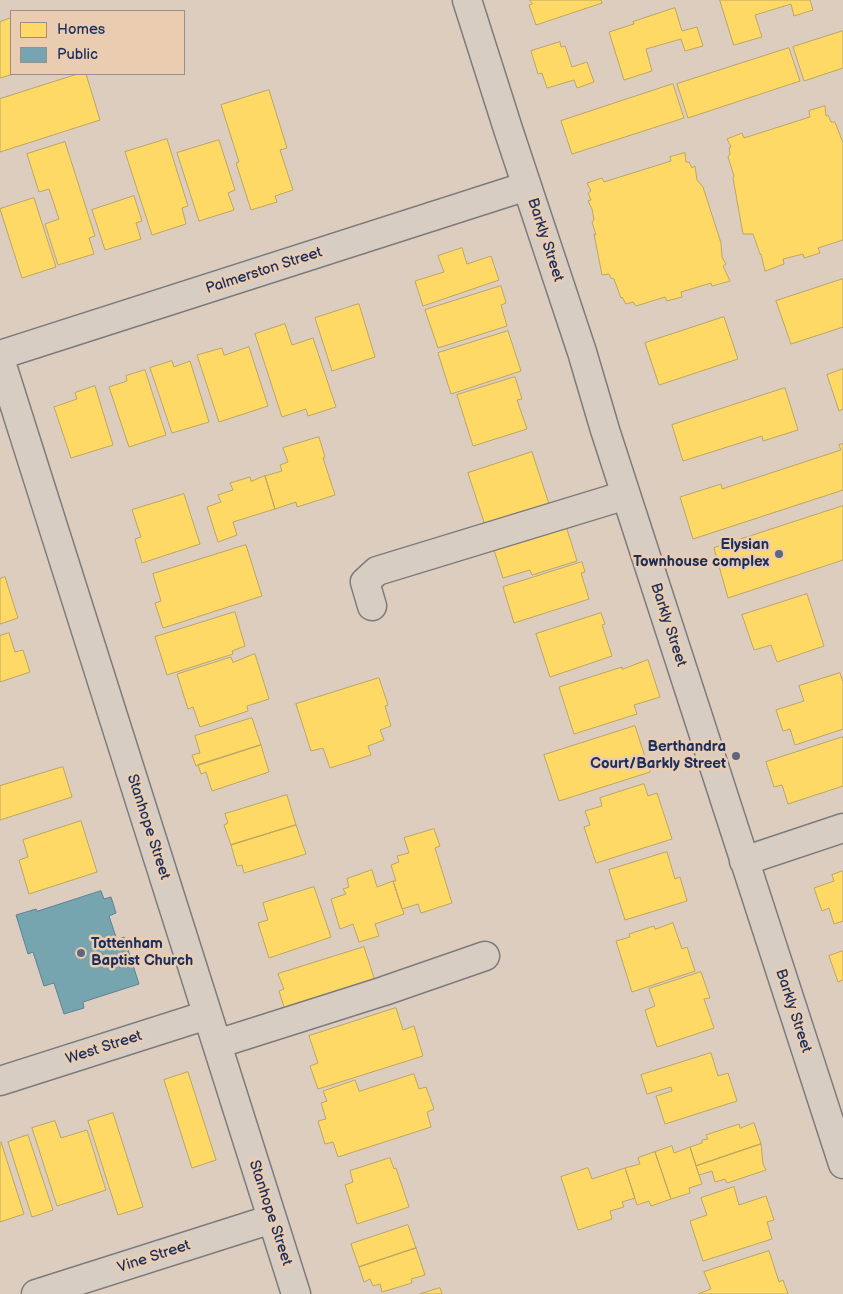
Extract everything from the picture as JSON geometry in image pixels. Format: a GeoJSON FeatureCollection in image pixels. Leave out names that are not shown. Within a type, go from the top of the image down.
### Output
{"type":"FeatureCollection","features":[{"type":"Feature","properties":{"kind":"street","name":"Barkly Street"},"geometry":{"type":"LineString","coordinates":[[467,0],[843,1164]]}},
{"type":"Feature","properties":{"kind":"street","name":"Palmerston Street"},"geometry":{"type":"LineString","coordinates":[[0,355],[527,186]]}},
{"type":"Feature","properties":{"kind":"street","name":"Stanhope Street"},"geometry":{"type":"LineString","coordinates":[[0,360],[296,1294]]}},
{"type":"Feature","properties":{"kind":"street"},"geometry":{"type":"LineString","coordinates":[[372,606],[365,582],[377,571],[626,495]]}},
{"type":"Feature","properties":{"kind":"street"},"geometry":{"type":"LineString","coordinates":[[744,861],[843,828]]}},
{"type":"Feature","properties":{"kind":"street"},"geometry":{"type":"LineString","coordinates":[[217,1044],[384,991],[485,956]]}},
{"type":"Feature","properties":{"kind":"street","name":"West Street"},"geometry":{"type":"LineString","coordinates":[[0,1081],[207,1015]]}},
{"type":"Feature","properties":{"kind":"street","name":"Vine Street"},"geometry":{"type":"LineString","coordinates":[[36,1294],[272,1219]]}},
{"type":"Feature","properties":{"kind":"building: Homes"},"geometry":{"type":"Polygon","coordinates":[[[530,0],[601,0],[602,3],[536,25],[529,5],[532,4],[530,0]]]}},
{"type":"Feature","properties":{"kind":"building: Homes"},"geometry":{"type":"Polygon","coordinates":[[[720,0],[810,0],[813,10],[794,16],[791,4],[755,15],[762,37],[734,45],[720,0]]]}},
{"type":"Feature","properties":{"kind":"building: Homes"},"geometry":{"type":"Polygon","coordinates":[[[675,8],[682,31],[697,27],[703,46],[685,51],[681,39],[646,49],[652,71],[624,80],[609,32],[675,8]]]}},
{"type":"Feature","properties":{"kind":"building: Homes"},"geometry":{"type":"Polygon","coordinates":[[[10,18],[10,75],[0,78],[0,22],[10,18]]]}},
{"type":"Feature","properties":{"kind":"building: Homes"},"geometry":{"type":"Polygon","coordinates":[[[843,31],[843,68],[804,81],[793,47],[843,31]]]}},
{"type":"Feature","properties":{"kind":"building: Homes"},"geometry":{"type":"Polygon","coordinates":[[[560,42],[561,47],[565,46],[572,67],[587,62],[594,82],[577,88],[574,80],[547,88],[542,73],[538,74],[531,51],[560,42]]]}},
{"type":"Feature","properties":{"kind":"building: Homes"},"geometry":{"type":"Polygon","coordinates":[[[789,48],[800,81],[688,118],[677,84],[789,48]]]}},
{"type":"Feature","properties":{"kind":"building: Homes"},"geometry":{"type":"Polygon","coordinates":[[[75,75],[86,75],[100,120],[0,152],[0,99],[75,75]]]}},
{"type":"Feature","properties":{"kind":"building: Homes"},"geometry":{"type":"Polygon","coordinates":[[[673,84],[684,118],[572,154],[561,121],[673,84]]]}},
{"type":"Feature","properties":{"kind":"building: Homes"},"geometry":{"type":"Polygon","coordinates":[[[269,90],[287,148],[280,150],[293,190],[275,196],[277,202],[251,210],[236,163],[239,162],[221,105],[269,90]]]}},
{"type":"Feature","properties":{"kind":"building: Homes"},"geometry":{"type":"Polygon","coordinates":[[[825,106],[826,116],[828,115],[831,122],[835,122],[843,143],[843,240],[818,248],[820,253],[804,258],[803,254],[783,259],[784,264],[765,271],[753,234],[743,234],[734,176],[728,157],[730,154],[729,148],[731,147],[727,139],[742,133],[744,138],[810,117],[809,111],[825,106]]]}},
{"type":"Feature","properties":{"kind":"building: Homes"},"geometry":{"type":"Polygon","coordinates":[[[167,139],[188,206],[182,208],[186,224],[152,235],[125,152],[167,139]]]}},
{"type":"Feature","properties":{"kind":"building: Homes"},"geometry":{"type":"Polygon","coordinates":[[[219,140],[235,190],[228,193],[234,210],[199,221],[177,153],[219,140]]]}},
{"type":"Feature","properties":{"kind":"building: Homes"},"geometry":{"type":"Polygon","coordinates":[[[65,142],[95,236],[89,238],[94,254],[58,265],[45,224],[59,219],[49,189],[39,192],[27,154],[65,142]]]}},
{"type":"Feature","properties":{"kind":"building: Homes"},"geometry":{"type":"Polygon","coordinates":[[[685,153],[686,162],[689,162],[692,168],[695,166],[697,180],[703,187],[721,243],[722,257],[726,264],[723,266],[730,281],[712,286],[711,283],[681,292],[682,297],[667,301],[665,297],[636,306],[633,302],[626,304],[621,298],[614,279],[609,274],[602,275],[594,234],[596,235],[592,222],[594,220],[592,209],[588,201],[591,200],[588,193],[591,191],[587,183],[602,178],[604,182],[671,161],[670,157],[685,153]]]}},
{"type":"Feature","properties":{"kind":"building: Homes"},"geometry":{"type":"Polygon","coordinates":[[[134,196],[142,221],[136,223],[141,239],[105,250],[92,210],[134,196]]]}},
{"type":"Feature","properties":{"kind":"building: Homes"},"geometry":{"type":"Polygon","coordinates":[[[34,198],[56,267],[22,278],[0,209],[34,198]]]}},
{"type":"Feature","properties":{"kind":"building: Homes"},"geometry":{"type":"Polygon","coordinates":[[[462,248],[467,264],[491,256],[499,280],[423,306],[415,281],[444,272],[438,256],[462,248]]]}},
{"type":"Feature","properties":{"kind":"building: Homes"},"geometry":{"type":"Polygon","coordinates":[[[843,279],[843,327],[791,344],[776,301],[843,279]]]}},
{"type":"Feature","properties":{"kind":"building: Homes"},"geometry":{"type":"Polygon","coordinates":[[[501,286],[506,303],[501,305],[507,326],[438,348],[425,310],[501,286]]]}},
{"type":"Feature","properties":{"kind":"building: Homes"},"geometry":{"type":"Polygon","coordinates":[[[359,304],[375,357],[332,371],[315,318],[359,304]]]}},
{"type":"Feature","properties":{"kind":"building: Homes"},"geometry":{"type":"Polygon","coordinates":[[[724,317],[738,359],[659,385],[645,343],[724,317]]]}},
{"type":"Feature","properties":{"kind":"building: Homes"},"geometry":{"type":"Polygon","coordinates":[[[285,324],[292,345],[313,338],[336,407],[308,416],[306,409],[282,417],[255,334],[285,324]]]}},
{"type":"Feature","properties":{"kind":"building: Homes"},"geometry":{"type":"Polygon","coordinates":[[[508,331],[521,371],[451,394],[438,353],[508,331]]]}},
{"type":"Feature","properties":{"kind":"building: Homes"},"geometry":{"type":"Polygon","coordinates":[[[249,347],[268,406],[219,422],[197,355],[222,348],[224,355],[249,347]]]}},
{"type":"Feature","properties":{"kind":"building: Homes"},"geometry":{"type":"Polygon","coordinates":[[[172,361],[174,367],[190,361],[209,422],[172,433],[150,368],[172,361]]]}},
{"type":"Feature","properties":{"kind":"building: Homes"},"geometry":{"type":"Polygon","coordinates":[[[843,369],[843,409],[839,411],[827,375],[843,369]]]}},
{"type":"Feature","properties":{"kind":"building: Homes"},"geometry":{"type":"Polygon","coordinates":[[[145,370],[166,435],[129,447],[109,387],[127,381],[126,376],[145,370]]]}},
{"type":"Feature","properties":{"kind":"building: Homes"},"geometry":{"type":"Polygon","coordinates":[[[515,377],[522,399],[517,400],[527,429],[473,446],[457,395],[515,377]]]}},
{"type":"Feature","properties":{"kind":"building: Homes"},"geometry":{"type":"Polygon","coordinates":[[[95,386],[113,445],[71,458],[54,407],[77,399],[75,393],[95,386]]]}},
{"type":"Feature","properties":{"kind":"building: Homes"},"geometry":{"type":"Polygon","coordinates":[[[785,388],[798,430],[763,441],[762,436],[683,461],[672,425],[785,388]]]}},
{"type":"Feature","properties":{"kind":"building: Homes"},"geometry":{"type":"Polygon","coordinates":[[[319,437],[325,457],[323,458],[335,495],[297,507],[296,502],[275,509],[265,476],[282,471],[280,465],[288,462],[283,448],[319,437]]]}},
{"type":"Feature","properties":{"kind":"building: Homes"},"geometry":{"type":"Polygon","coordinates":[[[843,444],[843,490],[693,539],[680,497],[721,484],[722,489],[841,450],[839,445],[843,444]]]}},
{"type":"Feature","properties":{"kind":"building: Homes"},"geometry":{"type":"Polygon","coordinates":[[[532,452],[550,507],[486,528],[468,473],[532,452]]]}},
{"type":"Feature","properties":{"kind":"building: Homes"},"geometry":{"type":"Polygon","coordinates":[[[265,476],[275,509],[233,522],[237,535],[218,542],[207,507],[221,502],[218,495],[233,490],[230,483],[250,477],[251,481],[265,476]]]}},
{"type":"Feature","properties":{"kind":"building: Homes"},"geometry":{"type":"Polygon","coordinates":[[[184,494],[200,544],[142,563],[135,539],[141,537],[132,510],[184,494]]]}},
{"type":"Feature","properties":{"kind":"building: Homes","name":"Elysian Townhouse complex"},"geometry":{"type":"Polygon","coordinates":[[[843,506],[843,560],[728,598],[714,548],[843,506]]]}},
{"type":"Feature","properties":{"kind":"building: Homes"},"geometry":{"type":"Polygon","coordinates":[[[565,523],[577,561],[532,575],[530,570],[503,578],[493,547],[565,523]]]}},
{"type":"Feature","properties":{"kind":"building: Homes"},"geometry":{"type":"Polygon","coordinates":[[[246,545],[262,596],[163,628],[155,603],[161,601],[153,574],[246,545]]]}},
{"type":"Feature","properties":{"kind":"building: Homes"},"geometry":{"type":"Polygon","coordinates":[[[582,562],[585,572],[581,573],[589,599],[514,623],[503,587],[582,562]]]}},
{"type":"Feature","properties":{"kind":"building: Homes"},"geometry":{"type":"Polygon","coordinates":[[[5,577],[18,618],[0,624],[0,579],[5,577]]]}},
{"type":"Feature","properties":{"kind":"building: Homes"},"geometry":{"type":"Polygon","coordinates":[[[807,594],[824,646],[777,662],[771,645],[754,650],[742,615],[807,594]]]}},
{"type":"Feature","properties":{"kind":"building: Homes"},"geometry":{"type":"Polygon","coordinates":[[[235,612],[245,646],[232,651],[233,654],[167,675],[155,637],[235,612]]]}},
{"type":"Feature","properties":{"kind":"building: Homes"},"geometry":{"type":"Polygon","coordinates":[[[601,613],[605,624],[602,625],[612,656],[550,677],[536,634],[601,613]]]}},
{"type":"Feature","properties":{"kind":"building: Homes"},"geometry":{"type":"Polygon","coordinates":[[[9,633],[15,652],[23,650],[30,672],[0,682],[0,636],[9,633]]]}},
{"type":"Feature","properties":{"kind":"building: Homes"},"geometry":{"type":"Polygon","coordinates":[[[255,654],[269,699],[247,706],[248,711],[200,727],[193,707],[188,709],[177,674],[231,657],[233,662],[255,654]]]}},
{"type":"Feature","properties":{"kind":"building: Homes"},"geometry":{"type":"Polygon","coordinates":[[[648,660],[660,697],[634,705],[637,714],[574,734],[559,687],[648,660]]]}},
{"type":"Feature","properties":{"kind":"building: Homes"},"geometry":{"type":"Polygon","coordinates":[[[840,673],[843,682],[843,729],[795,745],[790,729],[783,731],[776,710],[804,701],[799,686],[840,673]]]}},
{"type":"Feature","properties":{"kind":"building: Homes"},"geometry":{"type":"Polygon","coordinates":[[[379,678],[388,705],[385,706],[391,726],[380,730],[384,740],[368,746],[371,755],[330,768],[323,748],[311,751],[296,704],[379,678]]]}},
{"type":"Feature","properties":{"kind":"building: Homes"},"geometry":{"type":"Polygon","coordinates":[[[252,718],[261,745],[196,766],[192,755],[200,753],[195,736],[252,718]]]}},
{"type":"Feature","properties":{"kind":"building: Homes"},"geometry":{"type":"Polygon","coordinates":[[[635,726],[650,772],[559,801],[544,755],[635,726]]]}},
{"type":"Feature","properties":{"kind":"building: Homes"},"geometry":{"type":"Polygon","coordinates":[[[843,737],[843,786],[788,804],[782,785],[774,787],[766,762],[843,737]]]}},
{"type":"Feature","properties":{"kind":"building: Homes"},"geometry":{"type":"Polygon","coordinates":[[[261,745],[269,772],[212,791],[206,772],[201,774],[198,765],[261,745]]]}},
{"type":"Feature","properties":{"kind":"building: Homes"},"geometry":{"type":"Polygon","coordinates":[[[63,767],[72,797],[0,820],[0,786],[63,767]]]}},
{"type":"Feature","properties":{"kind":"building: Homes"},"geometry":{"type":"Polygon","coordinates":[[[644,784],[648,796],[657,793],[672,839],[596,863],[584,827],[590,825],[585,811],[602,806],[600,798],[644,784]]]}},
{"type":"Feature","properties":{"kind":"building: Homes"},"geometry":{"type":"Polygon","coordinates":[[[287,795],[296,825],[231,845],[224,825],[228,823],[225,814],[287,795]]]}},
{"type":"Feature","properties":{"kind":"building: Homes"},"geometry":{"type":"Polygon","coordinates":[[[81,821],[97,872],[29,894],[19,860],[28,857],[23,840],[81,821]]]}},
{"type":"Feature","properties":{"kind":"building: Homes"},"geometry":{"type":"Polygon","coordinates":[[[296,825],[306,854],[244,873],[242,865],[237,866],[231,845],[296,825]]]}},
{"type":"Feature","properties":{"kind":"building: Homes"},"geometry":{"type":"Polygon","coordinates":[[[434,829],[440,846],[435,848],[452,903],[421,913],[418,904],[402,909],[393,881],[396,881],[391,865],[399,862],[397,856],[409,853],[404,838],[434,829]]]}},
{"type":"Feature","properties":{"kind":"building: Homes"},"geometry":{"type":"Polygon","coordinates":[[[667,852],[675,879],[680,877],[687,901],[625,920],[609,870],[667,852]]]}},
{"type":"Feature","properties":{"kind":"building: Homes"},"geometry":{"type":"Polygon","coordinates":[[[372,870],[377,887],[393,881],[404,914],[375,924],[379,936],[359,942],[353,924],[340,929],[331,899],[346,894],[343,889],[349,887],[347,879],[372,870]]]}},
{"type":"Feature","properties":{"kind":"building: Homes"},"geometry":{"type":"Polygon","coordinates":[[[843,871],[843,921],[834,924],[829,908],[822,911],[814,888],[834,881],[832,875],[843,871]]]}},
{"type":"Feature","properties":{"kind":"building: Homes"},"geometry":{"type":"Polygon","coordinates":[[[314,887],[331,937],[269,958],[258,923],[268,920],[263,903],[314,887]]]}},
{"type":"Feature","properties":{"kind":"building: Homes"},"geometry":{"type":"Polygon","coordinates":[[[673,923],[682,949],[687,947],[695,971],[632,992],[616,941],[630,937],[629,934],[654,926],[655,929],[673,923]]]}},
{"type":"Feature","properties":{"kind":"building: Homes"},"geometry":{"type":"Polygon","coordinates":[[[364,947],[376,984],[286,1013],[279,991],[284,989],[278,974],[364,947]]]}},
{"type":"Feature","properties":{"kind":"building: Homes"},"geometry":{"type":"Polygon","coordinates":[[[843,951],[843,980],[838,982],[829,956],[843,951]]]}},
{"type":"Feature","properties":{"kind":"building: Homes"},"geometry":{"type":"Polygon","coordinates":[[[701,972],[710,998],[704,999],[714,1028],[657,1047],[645,1010],[655,1006],[649,989],[701,972]]]}},
{"type":"Feature","properties":{"kind":"building: Homes"},"geometry":{"type":"Polygon","coordinates":[[[396,1008],[403,1030],[414,1026],[423,1056],[318,1089],[310,1066],[318,1063],[309,1036],[396,1008]]]}},
{"type":"Feature","properties":{"kind":"building: Homes"},"geometry":{"type":"Polygon","coordinates":[[[711,1053],[718,1076],[728,1073],[737,1101],[665,1124],[656,1096],[672,1091],[671,1087],[647,1094],[641,1075],[711,1053]]]}},
{"type":"Feature","properties":{"kind":"building: Homes"},"geometry":{"type":"Polygon","coordinates":[[[188,1072],[216,1160],[192,1168],[164,1080],[188,1072]]]}},
{"type":"Feature","properties":{"kind":"building: Homes"},"geometry":{"type":"Polygon","coordinates":[[[414,1074],[419,1089],[426,1087],[434,1109],[427,1112],[431,1127],[338,1157],[333,1142],[325,1144],[318,1121],[326,1119],[321,1103],[327,1101],[323,1091],[355,1080],[359,1091],[414,1074]]]}},
{"type":"Feature","properties":{"kind":"building: Homes"},"geometry":{"type":"Polygon","coordinates":[[[113,1113],[143,1207],[118,1215],[88,1121],[113,1113]]]}},
{"type":"Feature","properties":{"kind":"building: Homes"},"geometry":{"type":"Polygon","coordinates":[[[55,1121],[61,1138],[87,1130],[106,1190],[57,1206],[32,1128],[55,1121]]]}},
{"type":"Feature","properties":{"kind":"building: Homes"},"geometry":{"type":"Polygon","coordinates":[[[754,1123],[761,1144],[696,1166],[690,1147],[702,1143],[702,1140],[708,1139],[706,1135],[739,1124],[740,1128],[754,1123]]]}},
{"type":"Feature","properties":{"kind":"building: Homes"},"geometry":{"type":"Polygon","coordinates":[[[28,1135],[53,1210],[32,1217],[8,1142],[28,1135]]]}},
{"type":"Feature","properties":{"kind":"building: Homes"},"geometry":{"type":"Polygon","coordinates":[[[0,1143],[24,1214],[0,1222],[0,1143]]]}},
{"type":"Feature","properties":{"kind":"building: Homes"},"geometry":{"type":"Polygon","coordinates":[[[761,1144],[763,1164],[766,1170],[727,1183],[725,1179],[715,1182],[712,1171],[699,1175],[696,1166],[761,1144]]]}},
{"type":"Feature","properties":{"kind":"building: Homes"},"geometry":{"type":"Polygon","coordinates":[[[672,1146],[674,1153],[690,1147],[702,1184],[689,1188],[690,1193],[671,1199],[655,1152],[672,1146]]]}},
{"type":"Feature","properties":{"kind":"building: Homes"},"geometry":{"type":"Polygon","coordinates":[[[655,1152],[671,1199],[651,1206],[649,1201],[637,1205],[625,1168],[640,1164],[638,1158],[655,1152]]]}},
{"type":"Feature","properties":{"kind":"building: Homes"},"geometry":{"type":"Polygon","coordinates":[[[390,1158],[394,1169],[396,1168],[409,1207],[357,1224],[345,1185],[353,1182],[350,1171],[390,1158]]]}},
{"type":"Feature","properties":{"kind":"building: Homes"},"geometry":{"type":"Polygon","coordinates":[[[588,1168],[592,1179],[625,1168],[635,1198],[622,1202],[624,1207],[610,1211],[612,1219],[578,1230],[561,1177],[588,1168]]]}},
{"type":"Feature","properties":{"kind":"building: Homes"},"geometry":{"type":"Polygon","coordinates":[[[734,1187],[739,1205],[766,1196],[774,1220],[767,1222],[772,1239],[703,1261],[690,1221],[707,1215],[701,1198],[734,1187]]]}},
{"type":"Feature","properties":{"kind":"building: Homes"},"geometry":{"type":"Polygon","coordinates":[[[408,1225],[416,1248],[359,1267],[351,1244],[408,1225]]]}},
{"type":"Feature","properties":{"kind":"building: Homes"},"geometry":{"type":"Polygon","coordinates":[[[416,1248],[425,1275],[411,1279],[412,1283],[382,1292],[380,1284],[373,1286],[370,1279],[364,1282],[359,1267],[416,1248]]]}},
{"type":"Feature","properties":{"kind":"building: Homes"},"geometry":{"type":"Polygon","coordinates":[[[769,1251],[779,1282],[783,1280],[788,1294],[698,1294],[711,1289],[704,1272],[769,1251]]]}},
{"type":"Feature","properties":{"kind":"building: Homes"},"geometry":{"type":"Polygon","coordinates":[[[440,1288],[442,1294],[420,1294],[440,1288]]]}},
{"type":"Feature","properties":{"kind":"building: Public","name":"Tottenham Baptist Church"},"geometry":{"type":"Polygon","coordinates":[[[101,891],[104,899],[111,897],[116,913],[109,916],[117,940],[124,937],[139,984],[83,1002],[84,1008],[64,1014],[54,983],[44,986],[33,952],[28,954],[16,915],[36,909],[37,911],[101,891]]]}},
{"type":"Feature","properties":{"kind":"place","name":"Elysian Townhouse complex"},"geometry":{"type":"Point","coordinates":[779,554]}},
{"type":"Feature","properties":{"kind":"place","name":"Berthandra Court/Barkly Street"},"geometry":{"type":"Point","coordinates":[736,756]}},
{"type":"Feature","properties":{"kind":"place","name":"Tottenham Baptist Church"},"geometry":{"type":"Point","coordinates":[81,953]}}]}
